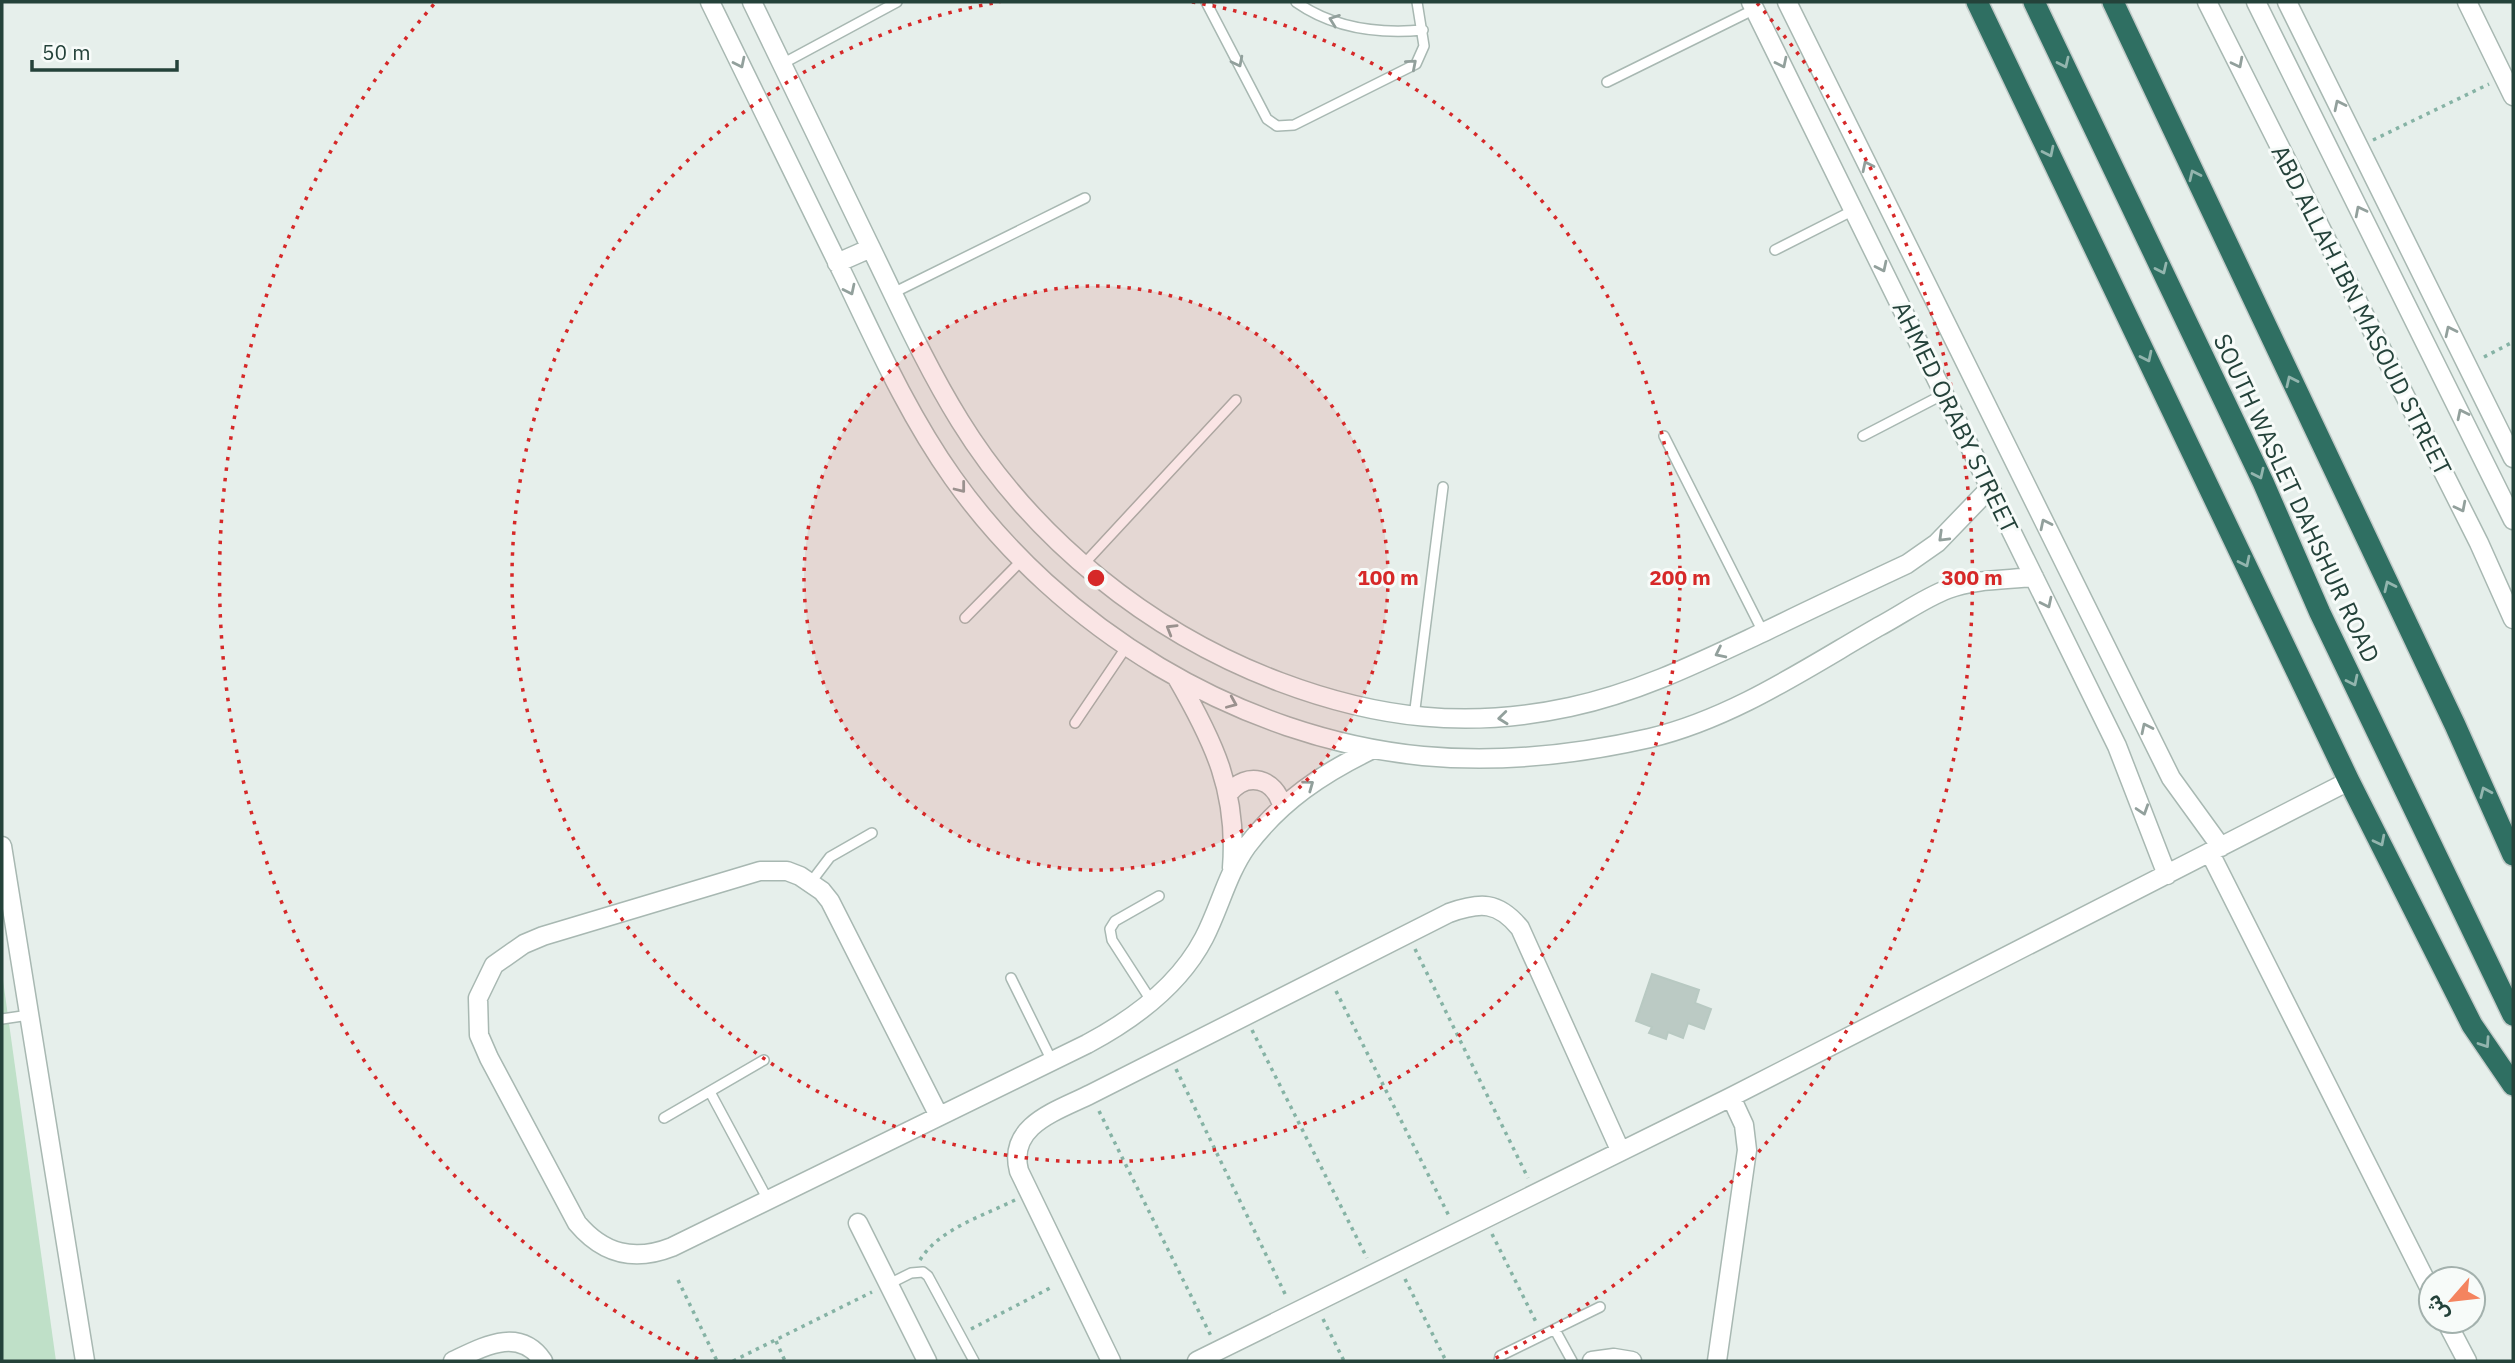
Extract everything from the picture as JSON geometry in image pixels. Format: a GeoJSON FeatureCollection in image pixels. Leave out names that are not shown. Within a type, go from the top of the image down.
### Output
{"type":"FeatureCollection","features":[{"type":"Feature","properties":{"kind":"highway"},"geometry":{"type":"LineString","coordinates":[[1977,2],[2349,780],[2472,1025],[2513,1085]]}},
{"type":"Feature","properties":{"kind":"highway","name":"SOUTH WASLET DAHSHUR ROAD"},"geometry":{"type":"LineString","coordinates":[[2034,2],[2263,482],[2320,613],[2513,1015]]}},
{"type":"Feature","properties":{"kind":"highway","name":"SOUTH WASLET DAHSHUR ROAD"},"geometry":{"type":"LineString","coordinates":[[2113,2],[2455,725],[2513,855]]}},
{"type":"Feature","properties":{"kind":"street"},"geometry":{"type":"LineString","coordinates":[[710,2],[907,406],[930,444],[983,517],[1022,559],[1074,607],[1177,678],[1294,728],[1373,749],[1422,756],[1502,759],[1577,751],[1646,738],[1699,723],[1740,705],[1949,589],[2034,577]]}},
{"type":"Feature","properties":{"kind":"street"},"geometry":{"type":"LineString","coordinates":[[752,2],[940,388],[986,459],[1040,524],[1083,565],[1163,624],[1232,662],[1345,704],[1414,717],[1466,721],[1574,706],[1679,672],[1923,554],[1990,488]]}},
{"type":"Feature","properties":{"kind":"street"},"geometry":{"type":"LineString","coordinates":[[1787,2],[2171,778],[2216,850],[2418,1265]]}},
{"type":"Feature","properties":{"kind":"street","name":"ABD ALLAH IBN MASOUD STREET"},"geometry":{"type":"LineString","coordinates":[[2207,2],[2479,542],[2513,619]]}},
{"type":"Feature","properties":{"kind":"street","name":"ABD ALLAH IBN MASOUD STREET"},"geometry":{"type":"LineString","coordinates":[[2256,2],[2513,520]]}},
{"type":"Feature","properties":{"kind":"street"},"geometry":{"type":"LineString","coordinates":[[2287,2],[2513,458]]}},
{"type":"Feature","properties":{"kind":"street"},"geometry":{"type":"LineString","coordinates":[[2468,2],[2513,96]]}},
{"type":"Feature","properties":{"kind":"street","name":"AHMED ORABY STREET"},"geometry":{"type":"LineString","coordinates":[[1753,5],[2130,773],[2167,875]]}},
{"type":"Feature","properties":{"kind":"street"},"geometry":{"type":"LineString","coordinates":[[2335,160],[2359,147]]}},
{"type":"Feature","properties":{"kind":"street"},"geometry":{"type":"LineString","coordinates":[[837,263],[871,248]]}},
{"type":"Feature","properties":{"kind":"street"},"geometry":{"type":"LineString","coordinates":[[1916,336],[1944,322]]}},
{"type":"Feature","properties":{"kind":"street"},"geometry":{"type":"LineString","coordinates":[[2443,376],[2467,365]]}},
{"type":"Feature","properties":{"kind":"street"},"geometry":{"type":"LineString","coordinates":[[1177,678],[1209,733],[1229,793],[1233,832],[1231,872]]}},
{"type":"Feature","properties":{"kind":"street"},"geometry":{"type":"LineString","coordinates":[[939,1116],[830,901],[811,882],[787,872],[746,873],[543,936],[508,953],[494,965],[478,998],[479,1035],[567,1207],[589,1237],[604,1248],[621,1254],[657,1253],[768,1200],[1052,1061],[1114,1030],[1152,1002],[1187,964],[1204,938],[1231,872],[1246,848],[1282,806],[1310,783],[1373,749]]}},
{"type":"Feature","properties":{"kind":"street"},"geometry":{"type":"LineString","coordinates":[[1229,793],[1242,781],[1260,780],[1275,789],[1282,806]]}},
{"type":"Feature","properties":{"kind":"street"},"geometry":{"type":"LineString","coordinates":[[1197,1361],[1456,1230],[1731,1097],[2349,780]]}},
{"type":"Feature","properties":{"kind":"street"},"geometry":{"type":"LineString","coordinates":[[2,846],[85,1361]]}},
{"type":"Feature","properties":{"kind":"street"},"geometry":{"type":"LineString","coordinates":[[1111,1361],[1028,1193],[1016,1158],[1018,1144],[1024,1132],[1034,1123],[1244,1015],[1471,905],[1507,912],[1520,928],[1620,1150]]}},
{"type":"Feature","properties":{"kind":"street"},"geometry":{"type":"LineString","coordinates":[[1717,1361],[1747,1150],[1744,1125],[1731,1097]]}},
{"type":"Feature","properties":{"kind":"street"},"geometry":{"type":"LineString","coordinates":[[859,1223],[927,1361]]}},
{"type":"Feature","properties":{"kind":"street"},"geometry":{"type":"LineString","coordinates":[[2453,1335],[2467,1361]]}},
{"type":"Feature","properties":{"kind":"street"},"geometry":{"type":"LineString","coordinates":[[453,1361],[506,1340],[523,1343],[537,1352],[543,1361]]}},
{"type":"Feature","properties":{"kind":"street"},"geometry":{"type":"LineString","coordinates":[[1592,1361],[1614,1358],[1632,1361]]}},
{"type":"Feature","properties":{"kind":"lane"},"geometry":{"type":"LineString","coordinates":[[782,64],[897,2]]}},
{"type":"Feature","properties":{"kind":"lane"},"geometry":{"type":"LineString","coordinates":[[1206,2],[1267,119],[1282,128],[1294,125],[1410,68],[1423,52],[1423,30],[1417,2]]}},
{"type":"Feature","properties":{"kind":"lane"},"geometry":{"type":"LineString","coordinates":[[1296,2],[1320,15],[1360,29],[1402,32],[1423,30]]}},
{"type":"Feature","properties":{"kind":"lane"},"geometry":{"type":"LineString","coordinates":[[1607,82],[1753,5]]}},
{"type":"Feature","properties":{"kind":"lane"},"geometry":{"type":"LineString","coordinates":[[893,293],[1085,198]]}},
{"type":"Feature","properties":{"kind":"lane"},"geometry":{"type":"LineString","coordinates":[[1775,250],[1854,210]]}},
{"type":"Feature","properties":{"kind":"lane"},"geometry":{"type":"LineString","coordinates":[[1863,436],[1944,394]]}},
{"type":"Feature","properties":{"kind":"lane"},"geometry":{"type":"LineString","coordinates":[[1083,565],[1236,400]]}},
{"type":"Feature","properties":{"kind":"lane"},"geometry":{"type":"LineString","coordinates":[[1664,436],[1763,632]]}},
{"type":"Feature","properties":{"kind":"lane"},"geometry":{"type":"LineString","coordinates":[[1414,717],[1443,487]]}},
{"type":"Feature","properties":{"kind":"lane"},"geometry":{"type":"LineString","coordinates":[[965,618],[1022,559]]}},
{"type":"Feature","properties":{"kind":"lane"},"geometry":{"type":"LineString","coordinates":[[1075,723],[1127,646]]}},
{"type":"Feature","properties":{"kind":"lane"},"geometry":{"type":"LineString","coordinates":[[811,882],[830,858],[872,833]]}},
{"type":"Feature","properties":{"kind":"lane"},"geometry":{"type":"LineString","coordinates":[[1152,1002],[1112,940],[1110,929],[1115,921],[1159,896]]}},
{"type":"Feature","properties":{"kind":"lane"},"geometry":{"type":"LineString","coordinates":[[1011,978],[1052,1061]]}},
{"type":"Feature","properties":{"kind":"lane"},"geometry":{"type":"LineString","coordinates":[[2,1019],[29,1015]]}},
{"type":"Feature","properties":{"kind":"lane"},"geometry":{"type":"LineString","coordinates":[[664,1118],[764,1060]]}},
{"type":"Feature","properties":{"kind":"lane"},"geometry":{"type":"LineString","coordinates":[[710,1092],[768,1200]]}},
{"type":"Feature","properties":{"kind":"lane"},"geometry":{"type":"LineString","coordinates":[[889,1284],[917,1272],[928,1276],[974,1361]]}},
{"type":"Feature","properties":{"kind":"lane"},"geometry":{"type":"LineString","coordinates":[[1499,1361],[1500,1356],[1600,1307]]}},
{"type":"Feature","properties":{"kind":"lane"},"geometry":{"type":"LineString","coordinates":[[1555,1330],[1572,1361]]}},
{"type":"Feature","properties":{"kind":"path"},"geometry":{"type":"LineString","coordinates":[[2359,147],[2504,77]]}},
{"type":"Feature","properties":{"kind":"path"},"geometry":{"type":"LineString","coordinates":[[2467,365],[2513,342]]}},
{"type":"Feature","properties":{"kind":"path"},"geometry":{"type":"LineString","coordinates":[[1408,934],[1535,1192]]}},
{"type":"Feature","properties":{"kind":"path"},"geometry":{"type":"LineString","coordinates":[[1327,974],[1456,1230]]}},
{"type":"Feature","properties":{"kind":"path"},"geometry":{"type":"LineString","coordinates":[[1244,1015],[1374,1272]]}},
{"type":"Feature","properties":{"kind":"path"},"geometry":{"type":"LineString","coordinates":[[1169,1054],[1294,1312]]}},
{"type":"Feature","properties":{"kind":"path"},"geometry":{"type":"LineString","coordinates":[[1091,1094],[1219,1350]]}},
{"type":"Feature","properties":{"kind":"path"},"geometry":{"type":"LineString","coordinates":[[917,1272],[919,1261],[928,1246],[1028,1193]]}},
{"type":"Feature","properties":{"kind":"path"},"geometry":{"type":"LineString","coordinates":[[1483,1217],[1542,1336]]}},
{"type":"Feature","properties":{"kind":"path"},"geometry":{"type":"LineString","coordinates":[[1396,1261],[1446,1361]]}},
{"type":"Feature","properties":{"kind":"path"},"geometry":{"type":"LineString","coordinates":[[960,1334],[1069,1278]]}},
{"type":"Feature","properties":{"kind":"path"},"geometry":{"type":"LineString","coordinates":[[678,1280],[717,1361]]}},
{"type":"Feature","properties":{"kind":"path"},"geometry":{"type":"LineString","coordinates":[[733,1361],[889,1284]]}},
{"type":"Feature","properties":{"kind":"path"},"geometry":{"type":"LineString","coordinates":[[1314,1302],[1344,1361]]}},
{"type":"Feature","properties":{"kind":"path"},"geometry":{"type":"LineString","coordinates":[[775,1340],[785,1361]]}},
{"type":"Feature","properties":{"kind":"green space"},"geometry":{"type":"Polygon","coordinates":[[[2,973],[56,1361],[2,1361],[2,973]]]}},
{"type":"Feature","properties":{"kind":"building"},"geometry":{"type":"Polygon","coordinates":[[[1652,974],[1699,990],[1695,1003],[1711,1009],[1704,1029],[1688,1023],[1683,1038],[1668,1032],[1666,1039],[1649,1033],[1652,1027],[1636,1021],[1652,974]]]}}]}
